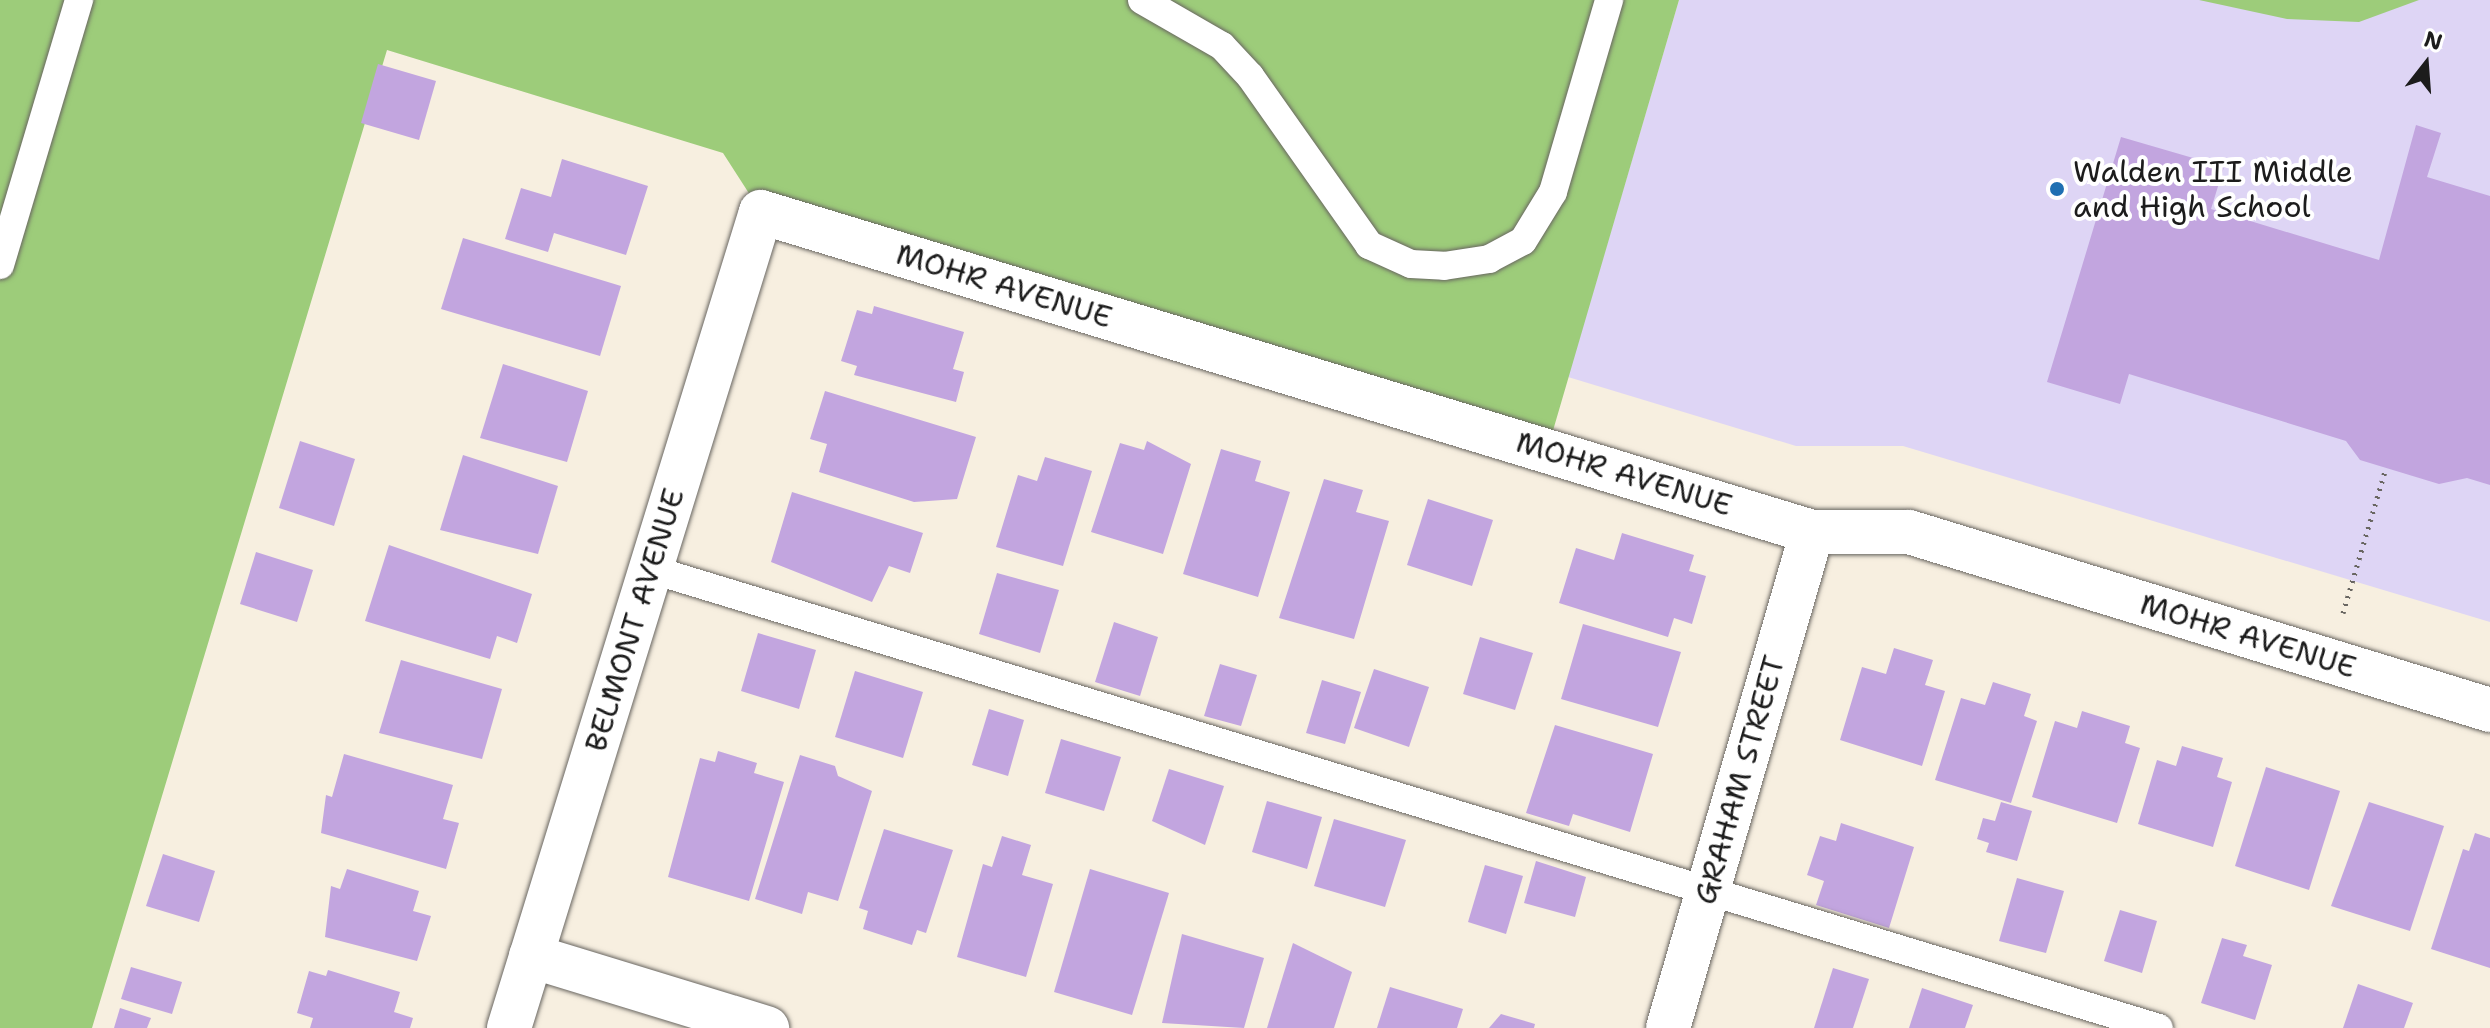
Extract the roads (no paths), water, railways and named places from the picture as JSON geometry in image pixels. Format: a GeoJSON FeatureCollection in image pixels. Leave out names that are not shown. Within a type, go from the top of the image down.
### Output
{"type":"FeatureCollection","features":[{"type":"Feature","properties":{"kind":"street","name":"MOHR AVENUE"},"geometry":{"type":"LineString","coordinates":[[761,212],[1812,532],[1909,532],[2490,710]]}},
{"type":"Feature","properties":{"kind":"street","name":"BELMONT AVENUE"},"geometry":{"type":"LineString","coordinates":[[509,1028],[761,212]]}},
{"type":"Feature","properties":{"kind":"street","name":"GRAHAM STREET"},"geometry":{"type":"LineString","coordinates":[[1668,1028],[1812,532]]}},
{"type":"Feature","properties":{"kind":"street"},"geometry":{"type":"LineString","coordinates":[[531,956],[767,1028]]}},
{"type":"Feature","properties":{"kind":"lane"},"geometry":{"type":"LineString","coordinates":[[0,265],[79,0]]}},
{"type":"Feature","properties":{"kind":"lane"},"geometry":{"type":"LineString","coordinates":[[1142,0],[1222,46],[1250,76],[1369,245],[1411,264],[1444,266],[1489,259],[1523,241],[1553,192],[1609,0]]}},
{"type":"Feature","properties":{"kind":"lane"},"geometry":{"type":"LineString","coordinates":[[650,569],[2159,1028]]}},
{"type":"Feature","properties":{"kind":"place","name":"Walden III Middle and High School"},"geometry":{"type":"Point","coordinates":[2057,189]}}]}
